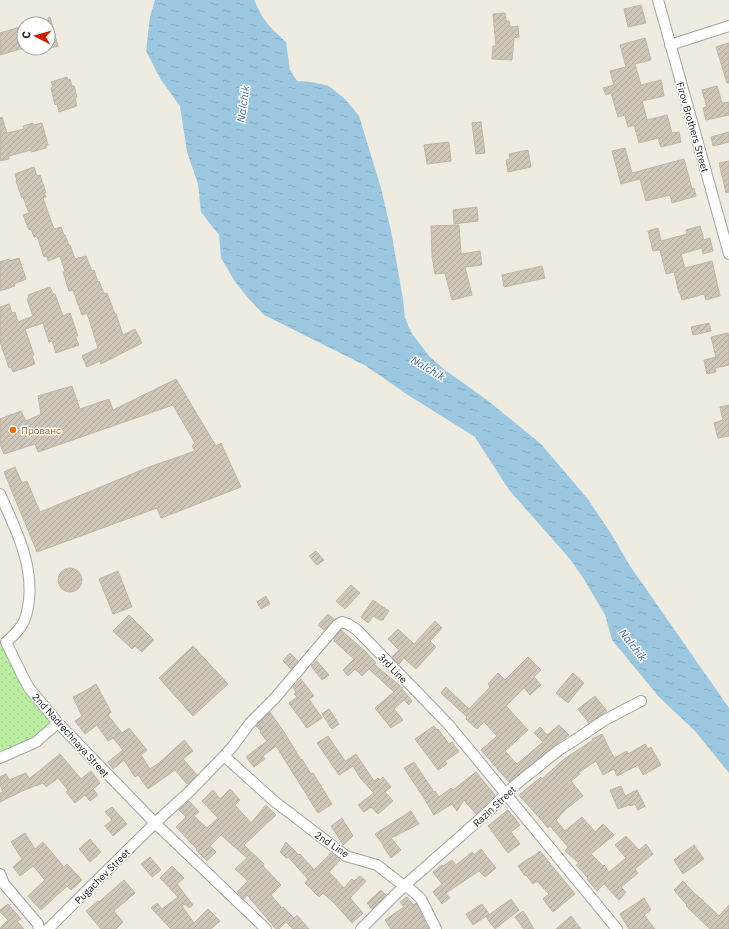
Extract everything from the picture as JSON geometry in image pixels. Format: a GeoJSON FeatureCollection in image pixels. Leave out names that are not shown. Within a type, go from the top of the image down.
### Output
{"type":"FeatureCollection","features":[{"type":"Feature","properties":{"kind":"street","name":"Firov Brothers Street"},"geometry":{"type":"LineString","coordinates":[[658,0],[729,254]]}},
{"type":"Feature","properties":{"kind":"street"},"geometry":{"type":"LineString","coordinates":[[670,45],[729,26]]}},
{"type":"Feature","properties":{"kind":"street","name":"2nd Nadrechnaya Street"},"geometry":{"type":"LineString","coordinates":[[0,494],[19,539],[28,568],[30,581],[30,591],[24,621],[17,633],[3,643],[22,677],[29,688],[58,723],[155,823],[266,929]]}},
{"type":"Feature","properties":{"kind":"street","name":"3rd Line"},"geometry":{"type":"LineString","coordinates":[[155,823],[224,756],[250,723],[275,698],[337,625],[342,622],[357,630],[449,725],[618,929]]}},
{"type":"Feature","properties":{"kind":"street","name":"Razin Street"},"geometry":{"type":"LineString","coordinates":[[361,929],[404,886],[480,819],[514,786],[570,743],[641,701]]}},
{"type":"Feature","properties":{"kind":"street"},"geometry":{"type":"LineString","coordinates":[[0,758],[36,742],[58,723]]}},
{"type":"Feature","properties":{"kind":"street","name":"2nd Line"},"geometry":{"type":"LineString","coordinates":[[224,756],[274,801],[346,856],[377,865],[417,894],[436,929]]}},
{"type":"Feature","properties":{"kind":"street","name":"Pugachev Street"},"geometry":{"type":"LineString","coordinates":[[48,929],[155,823]]}},
{"type":"Feature","properties":{"kind":"street"},"geometry":{"type":"LineString","coordinates":[[0,874],[4,884],[38,924],[39,929]]}},
{"type":"Feature","properties":{"kind":"green space"},"geometry":{"type":"Polygon","coordinates":[[[6,642],[17,664],[58,723],[0,758],[0,643],[6,642]]]}},
{"type":"Feature","properties":{"kind":"water","name":"Nalchik"},"geometry":{"type":"Polygon","coordinates":[[[155,0],[254,0],[263,18],[286,42],[290,70],[297,81],[312,82],[329,86],[345,99],[359,116],[381,188],[391,231],[405,318],[412,334],[430,357],[445,370],[487,400],[541,444],[587,498],[610,532],[630,566],[729,708],[729,773],[695,731],[659,697],[612,640],[605,615],[585,581],[570,559],[509,490],[475,437],[408,395],[366,366],[264,315],[234,280],[221,258],[219,235],[201,212],[198,184],[187,152],[180,106],[161,80],[146,51],[150,17],[155,0]]]}},
{"type":"Feature","properties":{"kind":"building"},"geometry":{"type":"Polygon","coordinates":[[[641,5],[646,23],[628,27],[624,9],[641,5]]]}},
{"type":"Feature","properties":{"kind":"building"},"geometry":{"type":"Polygon","coordinates":[[[505,13],[506,21],[509,21],[510,27],[518,26],[519,37],[514,38],[512,60],[492,59],[493,46],[496,46],[493,14],[505,13]]]}},
{"type":"Feature","properties":{"kind":"building"},"geometry":{"type":"Polygon","coordinates":[[[16,28],[16,50],[0,55],[0,33],[16,28]]]}},
{"type":"Feature","properties":{"kind":"building"},"geometry":{"type":"Polygon","coordinates":[[[645,38],[651,60],[635,64],[641,85],[661,80],[664,96],[642,101],[647,120],[667,115],[672,133],[679,132],[681,142],[661,147],[658,138],[639,143],[634,125],[628,127],[625,115],[618,117],[611,93],[606,95],[603,88],[614,85],[610,71],[626,67],[620,45],[645,38]]]}},
{"type":"Feature","properties":{"kind":"building"},"geometry":{"type":"Polygon","coordinates":[[[729,43],[729,83],[727,83],[716,47],[729,43]]]}},
{"type":"Feature","properties":{"kind":"building"},"geometry":{"type":"Polygon","coordinates":[[[67,77],[68,80],[70,79],[72,86],[74,86],[77,97],[75,98],[77,106],[59,112],[57,104],[55,105],[51,82],[67,77]]]}},
{"type":"Feature","properties":{"kind":"building"},"geometry":{"type":"Polygon","coordinates":[[[717,86],[722,103],[729,102],[729,115],[706,120],[703,108],[707,107],[702,90],[717,86]]]}},
{"type":"Feature","properties":{"kind":"building"},"geometry":{"type":"Polygon","coordinates":[[[2,117],[7,133],[24,129],[23,126],[33,123],[33,125],[42,123],[48,145],[46,145],[46,148],[31,152],[31,150],[9,156],[9,159],[0,161],[0,118],[2,117]]]}},
{"type":"Feature","properties":{"kind":"building"},"geometry":{"type":"Polygon","coordinates":[[[481,122],[485,153],[476,154],[472,123],[481,122]]]}},
{"type":"Feature","properties":{"kind":"building"},"geometry":{"type":"Polygon","coordinates":[[[729,132],[729,142],[713,146],[711,137],[729,132]]]}},
{"type":"Feature","properties":{"kind":"building"},"geometry":{"type":"Polygon","coordinates":[[[449,142],[451,161],[427,164],[424,145],[449,142]]]}},
{"type":"Feature","properties":{"kind":"building"},"geometry":{"type":"Polygon","coordinates":[[[625,148],[632,173],[684,159],[692,189],[694,188],[696,196],[672,203],[670,195],[646,201],[640,179],[621,184],[612,151],[625,148]]]}},
{"type":"Feature","properties":{"kind":"building"},"geometry":{"type":"Polygon","coordinates":[[[528,150],[531,167],[508,172],[506,160],[510,159],[509,154],[528,150]]]}},
{"type":"Feature","properties":{"kind":"building"},"geometry":{"type":"Polygon","coordinates":[[[729,161],[729,192],[726,193],[719,163],[729,161]]]}},
{"type":"Feature","properties":{"kind":"building"},"geometry":{"type":"Polygon","coordinates":[[[34,167],[37,176],[40,175],[46,193],[44,193],[46,197],[43,198],[54,229],[61,227],[75,259],[86,256],[92,271],[94,270],[104,294],[107,293],[123,335],[135,329],[142,343],[101,364],[100,361],[87,367],[82,356],[98,348],[87,313],[82,315],[73,290],[69,291],[60,256],[48,261],[47,256],[44,257],[37,236],[34,237],[31,229],[29,230],[23,215],[29,213],[23,197],[22,198],[15,174],[34,167]]]}},
{"type":"Feature","properties":{"kind":"building"},"geometry":{"type":"Polygon","coordinates":[[[477,207],[478,221],[454,224],[453,210],[477,207]]]}},
{"type":"Feature","properties":{"kind":"building"},"geometry":{"type":"Polygon","coordinates":[[[459,225],[461,254],[480,251],[482,265],[465,267],[472,295],[452,300],[445,273],[435,274],[432,256],[431,226],[459,225]]]}},
{"type":"Feature","properties":{"kind":"building"},"geometry":{"type":"Polygon","coordinates":[[[700,226],[704,240],[710,238],[713,251],[703,254],[702,248],[681,254],[685,268],[712,261],[720,296],[706,300],[704,294],[682,300],[674,272],[666,274],[660,250],[653,251],[648,231],[658,228],[661,241],[687,234],[686,230],[700,226]]]}},
{"type":"Feature","properties":{"kind":"building"},"geometry":{"type":"Polygon","coordinates":[[[19,258],[26,279],[14,284],[15,286],[0,291],[0,262],[19,258]]]}},
{"type":"Feature","properties":{"kind":"building"},"geometry":{"type":"Polygon","coordinates":[[[542,266],[545,278],[504,287],[502,275],[542,266]]]}},
{"type":"Feature","properties":{"kind":"building"},"geometry":{"type":"Polygon","coordinates":[[[50,287],[53,294],[55,294],[63,316],[70,313],[78,336],[75,336],[79,345],[56,353],[52,341],[49,342],[43,323],[25,329],[34,355],[32,356],[35,364],[13,372],[11,367],[9,368],[0,342],[0,307],[9,304],[12,313],[15,312],[18,322],[33,316],[27,299],[29,298],[28,295],[50,287]]]}},
{"type":"Feature","properties":{"kind":"building"},"geometry":{"type":"Polygon","coordinates":[[[709,323],[711,331],[693,335],[691,327],[709,323]]]}},
{"type":"Feature","properties":{"kind":"building"},"geometry":{"type":"Polygon","coordinates":[[[728,333],[729,365],[715,368],[716,372],[707,374],[704,360],[716,357],[711,337],[728,333]]]}},
{"type":"Feature","properties":{"kind":"building"},"geometry":{"type":"Polygon","coordinates":[[[176,379],[216,446],[221,443],[241,487],[161,518],[157,508],[37,552],[4,472],[15,467],[22,483],[27,481],[40,512],[149,467],[195,451],[192,446],[195,443],[173,405],[38,452],[35,444],[4,454],[0,444],[0,419],[21,411],[26,421],[41,414],[38,396],[72,386],[80,409],[109,399],[113,410],[176,379]]]}},
{"type":"Feature","properties":{"kind":"building"},"geometry":{"type":"Polygon","coordinates":[[[729,405],[729,436],[718,438],[714,423],[723,420],[720,407],[729,405]]]}},
{"type":"Feature","properties":{"kind":"building"},"geometry":{"type":"Polygon","coordinates":[[[316,551],[324,560],[317,565],[309,556],[316,551]]]}},
{"type":"Feature","properties":{"kind":"building"},"geometry":{"type":"Polygon","coordinates":[[[70,568],[79,571],[82,580],[79,589],[70,592],[61,589],[58,580],[61,571],[70,568]]]}},
{"type":"Feature","properties":{"kind":"building"},"geometry":{"type":"Polygon","coordinates":[[[118,571],[132,607],[113,614],[99,579],[118,571]]]}},
{"type":"Feature","properties":{"kind":"building"},"geometry":{"type":"Polygon","coordinates":[[[351,585],[360,593],[345,609],[336,601],[351,585]]]}},
{"type":"Feature","properties":{"kind":"building"},"geometry":{"type":"Polygon","coordinates":[[[266,596],[270,604],[261,609],[257,602],[266,596]]]}},
{"type":"Feature","properties":{"kind":"building"},"geometry":{"type":"Polygon","coordinates":[[[373,600],[389,611],[383,620],[373,616],[368,623],[361,617],[373,600]]]}},
{"type":"Feature","properties":{"kind":"building"},"geometry":{"type":"Polygon","coordinates":[[[328,614],[334,619],[324,630],[318,625],[328,614]]]}},
{"type":"Feature","properties":{"kind":"building"},"geometry":{"type":"Polygon","coordinates":[[[129,615],[154,640],[142,652],[135,646],[132,649],[113,631],[129,615]]]}},
{"type":"Feature","properties":{"kind":"building"},"geometry":{"type":"Polygon","coordinates":[[[435,621],[442,628],[430,641],[436,647],[416,669],[404,658],[399,664],[392,657],[399,650],[388,639],[398,629],[414,644],[435,621]]]}},
{"type":"Feature","properties":{"kind":"building"},"geometry":{"type":"Polygon","coordinates":[[[341,630],[366,652],[376,663],[374,664],[399,685],[412,701],[409,705],[404,700],[394,709],[403,720],[391,728],[375,708],[394,692],[369,669],[362,676],[355,669],[348,676],[343,670],[354,659],[334,641],[341,630]]]}},
{"type":"Feature","properties":{"kind":"building"},"geometry":{"type":"Polygon","coordinates":[[[193,646],[228,684],[193,716],[159,678],[193,646]]]}},
{"type":"Feature","properties":{"kind":"building"},"geometry":{"type":"Polygon","coordinates":[[[290,653],[298,661],[291,669],[283,661],[290,653]]]}},
{"type":"Feature","properties":{"kind":"building"},"geometry":{"type":"Polygon","coordinates":[[[528,657],[541,670],[534,677],[541,685],[530,695],[524,688],[506,706],[528,730],[505,751],[517,764],[543,742],[534,733],[540,727],[547,735],[559,725],[569,735],[509,782],[481,750],[497,736],[484,722],[477,729],[466,719],[467,717],[441,693],[446,687],[469,709],[490,687],[488,684],[498,673],[505,680],[528,657]]]}},
{"type":"Feature","properties":{"kind":"building"},"geometry":{"type":"Polygon","coordinates":[[[317,661],[329,675],[322,680],[311,666],[317,661]]]}},
{"type":"Feature","properties":{"kind":"building"},"geometry":{"type":"Polygon","coordinates":[[[573,673],[584,683],[568,703],[556,693],[573,673]]]}},
{"type":"Feature","properties":{"kind":"building"},"geometry":{"type":"Polygon","coordinates":[[[301,679],[314,696],[309,699],[322,718],[307,728],[289,703],[297,697],[294,694],[296,692],[293,687],[301,679]]]}},
{"type":"Feature","properties":{"kind":"building"},"geometry":{"type":"Polygon","coordinates":[[[96,684],[111,712],[108,715],[122,733],[129,728],[147,750],[141,755],[150,769],[159,763],[184,740],[193,751],[183,759],[197,775],[187,784],[175,770],[148,789],[138,775],[135,777],[124,760],[113,769],[108,762],[123,750],[113,738],[108,741],[97,725],[85,734],[75,721],[82,716],[73,697],[96,684]]]}},
{"type":"Feature","properties":{"kind":"building"},"geometry":{"type":"Polygon","coordinates":[[[595,696],[607,711],[589,723],[578,709],[595,696]]]}},
{"type":"Feature","properties":{"kind":"building"},"geometry":{"type":"Polygon","coordinates":[[[329,709],[339,724],[332,729],[322,714],[329,709]]]}},
{"type":"Feature","properties":{"kind":"building"},"geometry":{"type":"Polygon","coordinates":[[[270,712],[301,760],[302,759],[311,774],[313,773],[332,804],[318,813],[276,746],[263,756],[265,759],[254,767],[246,757],[267,741],[256,726],[270,712]]]}},
{"type":"Feature","properties":{"kind":"building"},"geometry":{"type":"Polygon","coordinates":[[[434,726],[449,744],[452,742],[459,752],[445,761],[447,764],[438,770],[415,739],[434,726]]]}},
{"type":"Feature","properties":{"kind":"building"},"geometry":{"type":"Polygon","coordinates":[[[602,734],[614,758],[627,751],[628,754],[645,744],[648,749],[651,747],[661,765],[643,775],[638,765],[617,776],[614,769],[603,775],[596,761],[578,773],[580,774],[571,781],[583,796],[566,809],[556,820],[565,831],[582,817],[595,832],[603,824],[614,835],[591,854],[603,866],[604,865],[609,872],[626,858],[615,845],[626,836],[639,850],[646,844],[653,854],[635,869],[638,873],[621,887],[626,892],[619,900],[604,884],[597,891],[576,865],[579,863],[565,851],[568,847],[550,826],[548,828],[519,795],[541,777],[542,779],[564,759],[593,740],[592,739],[602,734]]]}},
{"type":"Feature","properties":{"kind":"building"},"geometry":{"type":"Polygon","coordinates":[[[328,736],[345,761],[356,754],[374,781],[378,778],[380,780],[383,777],[391,787],[385,792],[393,801],[378,814],[371,807],[364,812],[358,805],[374,793],[361,779],[353,766],[339,775],[317,743],[328,736]]]}},
{"type":"Feature","properties":{"kind":"building"},"geometry":{"type":"Polygon","coordinates":[[[60,754],[81,779],[91,771],[100,783],[93,789],[98,795],[90,801],[85,795],[75,803],[66,792],[68,790],[58,778],[46,787],[43,783],[0,802],[0,793],[3,792],[0,785],[0,777],[6,774],[9,780],[26,773],[29,779],[60,754]]]}},
{"type":"Feature","properties":{"kind":"building"},"geometry":{"type":"Polygon","coordinates":[[[414,762],[439,797],[451,788],[453,790],[476,772],[495,795],[476,814],[464,800],[457,811],[452,804],[434,815],[404,768],[414,762]]]}},
{"type":"Feature","properties":{"kind":"building"},"geometry":{"type":"Polygon","coordinates":[[[621,786],[625,796],[637,790],[645,806],[638,810],[635,804],[618,809],[610,790],[621,786]]]}},
{"type":"Feature","properties":{"kind":"building"},"geometry":{"type":"Polygon","coordinates":[[[230,789],[240,800],[235,805],[251,823],[266,805],[276,815],[244,845],[264,864],[263,866],[281,885],[271,895],[282,908],[283,907],[294,918],[297,915],[309,929],[293,929],[286,922],[279,929],[276,929],[247,895],[244,899],[237,892],[248,881],[235,869],[247,858],[221,835],[210,846],[216,852],[207,861],[176,827],[186,817],[179,810],[189,801],[199,812],[194,816],[207,828],[218,818],[202,801],[213,790],[220,799],[230,789]]]}},
{"type":"Feature","properties":{"kind":"building"},"geometry":{"type":"Polygon","coordinates":[[[112,807],[127,824],[113,836],[105,826],[112,820],[105,812],[112,807]]]}},
{"type":"Feature","properties":{"kind":"building"},"geometry":{"type":"Polygon","coordinates":[[[508,810],[520,825],[511,832],[520,844],[508,853],[488,826],[508,810]]]}},
{"type":"Feature","properties":{"kind":"building"},"geometry":{"type":"Polygon","coordinates":[[[411,811],[419,824],[391,838],[401,850],[391,858],[375,834],[411,811]]]}},
{"type":"Feature","properties":{"kind":"building"},"geometry":{"type":"Polygon","coordinates":[[[342,818],[353,836],[343,845],[331,826],[342,818]]]}},
{"type":"Feature","properties":{"kind":"building"},"geometry":{"type":"Polygon","coordinates":[[[25,833],[35,849],[43,842],[64,867],[67,864],[82,880],[71,890],[67,886],[41,910],[28,896],[45,880],[33,866],[20,876],[13,867],[22,859],[11,842],[25,833]]]}},
{"type":"Feature","properties":{"kind":"building"},"geometry":{"type":"Polygon","coordinates":[[[90,839],[101,852],[90,862],[79,849],[90,839]]]}},
{"type":"Feature","properties":{"kind":"building"},"geometry":{"type":"Polygon","coordinates":[[[286,842],[299,855],[300,854],[314,870],[331,853],[338,858],[340,860],[329,872],[344,888],[352,879],[354,881],[360,876],[366,881],[350,898],[363,913],[352,923],[323,893],[319,897],[305,883],[308,879],[288,857],[286,858],[280,852],[286,842]]]}},
{"type":"Feature","properties":{"kind":"building"},"geometry":{"type":"Polygon","coordinates":[[[694,845],[704,859],[683,874],[674,860],[694,845]]]}},
{"type":"Feature","properties":{"kind":"building"},"geometry":{"type":"Polygon","coordinates":[[[481,849],[496,868],[485,877],[479,871],[446,893],[450,898],[442,904],[433,892],[442,884],[433,872],[452,860],[456,865],[472,852],[474,855],[481,849]]]}},
{"type":"Feature","properties":{"kind":"building"},"geometry":{"type":"Polygon","coordinates":[[[540,851],[575,894],[553,912],[543,899],[549,894],[537,881],[533,884],[518,866],[540,851]]]}},
{"type":"Feature","properties":{"kind":"building"},"geometry":{"type":"Polygon","coordinates":[[[150,857],[161,870],[152,877],[141,864],[150,857]]]}},
{"type":"Feature","properties":{"kind":"building"},"geometry":{"type":"Polygon","coordinates":[[[172,866],[184,878],[177,884],[193,905],[189,908],[185,904],[182,906],[194,923],[208,909],[220,921],[211,929],[171,929],[151,908],[157,903],[162,909],[178,897],[160,878],[172,866]]]}},
{"type":"Feature","properties":{"kind":"building"},"geometry":{"type":"Polygon","coordinates":[[[124,880],[135,893],[114,911],[123,922],[116,929],[101,929],[86,911],[98,901],[99,902],[124,880]]]}},
{"type":"Feature","properties":{"kind":"building"},"geometry":{"type":"Polygon","coordinates":[[[683,881],[719,916],[729,905],[729,929],[710,929],[686,906],[687,905],[674,890],[683,881]]]}},
{"type":"Feature","properties":{"kind":"building"},"geometry":{"type":"Polygon","coordinates":[[[381,890],[386,895],[372,909],[367,903],[381,890]]]}},
{"type":"Feature","properties":{"kind":"building"},"geometry":{"type":"Polygon","coordinates":[[[407,897],[413,905],[416,903],[424,922],[429,929],[391,929],[385,920],[404,907],[400,902],[407,897]]]}},
{"type":"Feature","properties":{"kind":"building"},"geometry":{"type":"Polygon","coordinates":[[[644,898],[651,910],[644,915],[655,929],[629,929],[620,914],[644,898]]]}},
{"type":"Feature","properties":{"kind":"building"},"geometry":{"type":"Polygon","coordinates":[[[511,899],[519,910],[495,929],[486,917],[511,899]]]}},
{"type":"Feature","properties":{"kind":"building"},"geometry":{"type":"Polygon","coordinates":[[[8,904],[21,919],[17,921],[24,929],[0,929],[8,920],[0,912],[0,910],[8,904]]]}},
{"type":"Feature","properties":{"kind":"building"},"geometry":{"type":"Polygon","coordinates":[[[482,904],[489,914],[473,925],[466,914],[482,904]]]}},
{"type":"Feature","properties":{"kind":"building"},"geometry":{"type":"Polygon","coordinates":[[[523,911],[534,929],[524,929],[515,917],[523,911]]]}},
{"type":"Feature","properties":{"kind":"building"},"geometry":{"type":"Polygon","coordinates":[[[571,916],[581,929],[556,929],[571,916]]]}},
{"type":"Feature","properties":{"kind":"place","name":"Прованс"},"geometry":{"type":"Point","coordinates":[13,430]}}]}
